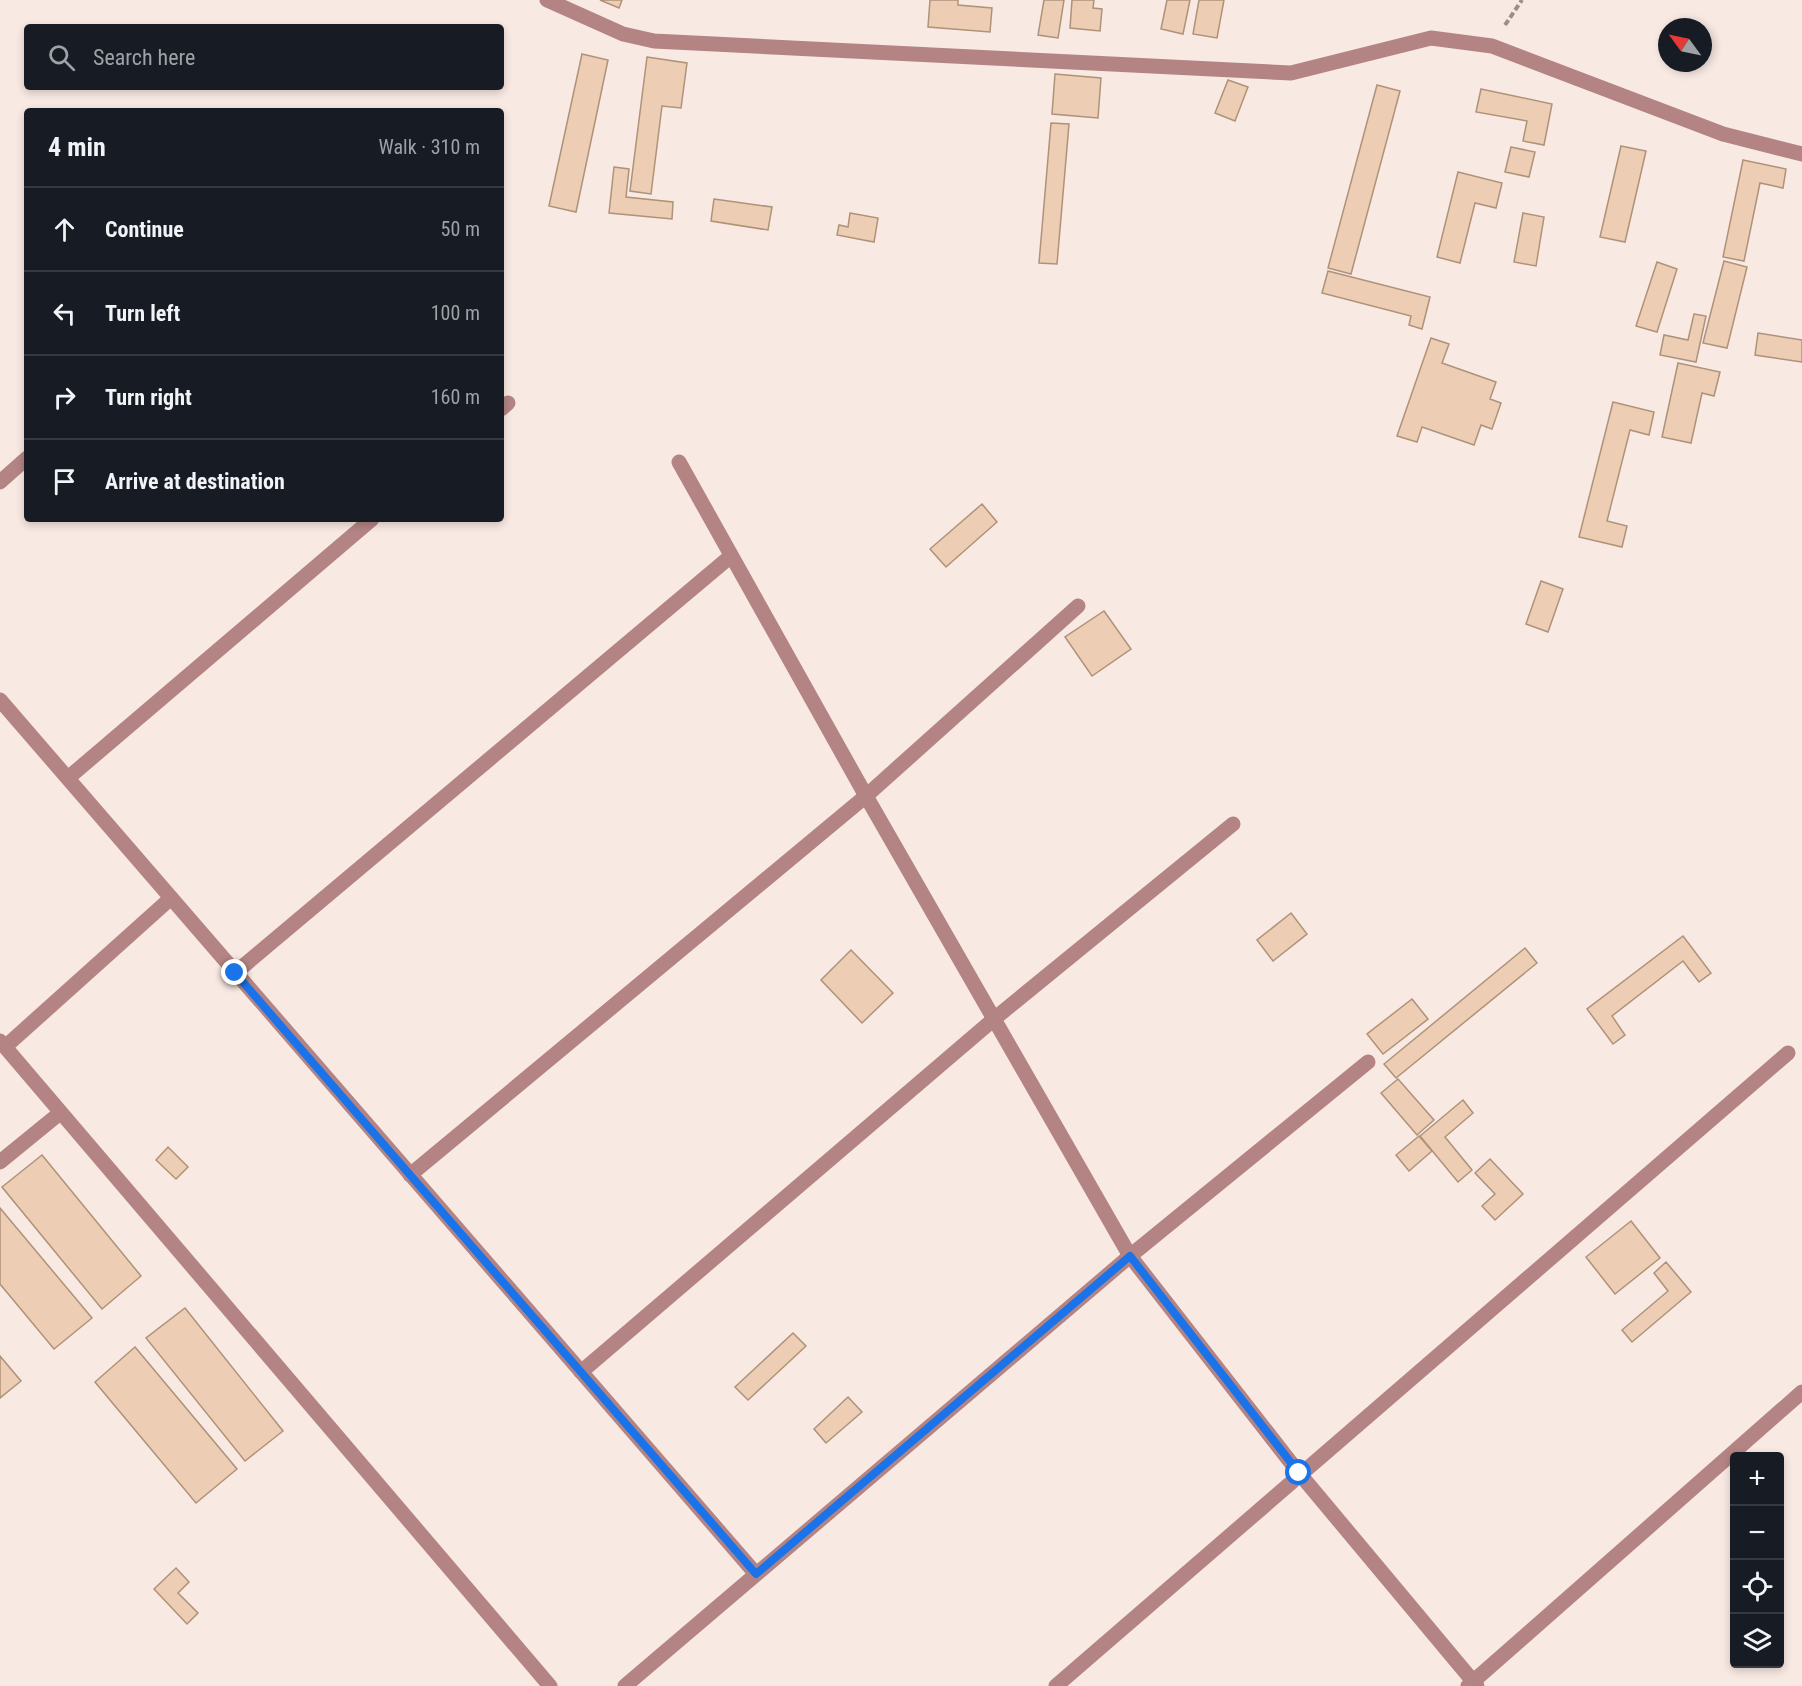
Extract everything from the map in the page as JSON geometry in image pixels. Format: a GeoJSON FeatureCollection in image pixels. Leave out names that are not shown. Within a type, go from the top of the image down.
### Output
{"type":"FeatureCollection","features":[{"type":"Feature","properties":{"kind":"street"},"geometry":{"type":"LineString","coordinates":[[547,0],[623,34],[654,41],[1291,73],[1431,38],[1492,46],[1723,134],[1802,154]]}},
{"type":"Feature","properties":{"kind":"street"},"geometry":{"type":"LineString","coordinates":[[0,482],[24,461]]}},
{"type":"Feature","properties":{"kind":"street"},"geometry":{"type":"LineString","coordinates":[[679,462],[866,796],[1130,1256],[1299,1473],[1473,1685],[1802,1392]]}},
{"type":"Feature","properties":{"kind":"street"},"geometry":{"type":"LineString","coordinates":[[68,778],[368,522]]}},
{"type":"Feature","properties":{"kind":"street"},"geometry":{"type":"LineString","coordinates":[[235,973],[731,556]]}},
{"type":"Feature","properties":{"kind":"street"},"geometry":{"type":"LineString","coordinates":[[411,1175],[866,796],[1078,606]]}},
{"type":"Feature","properties":{"kind":"street"},"geometry":{"type":"LineString","coordinates":[[0,700],[756,1574]]}},
{"type":"Feature","properties":{"kind":"street"},"geometry":{"type":"LineString","coordinates":[[581,1372],[994,1019],[1233,824]]}},
{"type":"Feature","properties":{"kind":"street"},"geometry":{"type":"LineString","coordinates":[[171,898],[2,1044],[550,1686]]}},
{"type":"Feature","properties":{"kind":"street"},"geometry":{"type":"LineString","coordinates":[[1056,1686],[1299,1473],[1788,1053]]}},
{"type":"Feature","properties":{"kind":"street"},"geometry":{"type":"LineString","coordinates":[[625,1686],[1130,1256],[1368,1062]]}},
{"type":"Feature","properties":{"kind":"street"},"geometry":{"type":"LineString","coordinates":[[0,1162],[60,1113]]}},
{"type":"Feature","properties":{"kind":"building"},"geometry":{"type":"Polygon","coordinates":[[[600,0],[622,0],[619,8],[600,0]]]}},
{"type":"Feature","properties":{"kind":"building"},"geometry":{"type":"Polygon","coordinates":[[[930,0],[958,0],[958,5],[992,8],[990,32],[928,27],[930,0]]]}},
{"type":"Feature","properties":{"kind":"building"},"geometry":{"type":"Polygon","coordinates":[[[1044,0],[1064,0],[1058,38],[1038,35],[1044,0]]]}},
{"type":"Feature","properties":{"kind":"building"},"geometry":{"type":"Polygon","coordinates":[[[1072,0],[1094,0],[1093,8],[1102,9],[1100,31],[1070,28],[1072,0]]]}},
{"type":"Feature","properties":{"kind":"building"},"geometry":{"type":"Polygon","coordinates":[[[1167,0],[1190,0],[1183,34],[1161,29],[1167,0]]]}},
{"type":"Feature","properties":{"kind":"building"},"geometry":{"type":"Polygon","coordinates":[[[1199,0],[1224,0],[1217,38],[1193,34],[1199,0]]]}},
{"type":"Feature","properties":{"kind":"building"},"geometry":{"type":"Polygon","coordinates":[[[582,54],[608,60],[576,212],[549,206],[582,54]]]}},
{"type":"Feature","properties":{"kind":"building"},"geometry":{"type":"Polygon","coordinates":[[[647,57],[687,63],[681,108],[662,106],[651,194],[630,191],[647,57]]]}},
{"type":"Feature","properties":{"kind":"building"},"geometry":{"type":"Polygon","coordinates":[[[1055,74],[1101,78],[1098,118],[1052,114],[1055,74]]]}},
{"type":"Feature","properties":{"kind":"building"},"geometry":{"type":"Polygon","coordinates":[[[1228,80],[1248,87],[1235,121],[1215,113],[1228,80]]]}},
{"type":"Feature","properties":{"kind":"building"},"geometry":{"type":"Polygon","coordinates":[[[1377,85],[1400,91],[1351,274],[1328,268],[1377,85]]]}},
{"type":"Feature","properties":{"kind":"building"},"geometry":{"type":"Polygon","coordinates":[[[1481,89],[1552,104],[1544,145],[1523,141],[1527,121],[1476,112],[1481,89]]]}},
{"type":"Feature","properties":{"kind":"building"},"geometry":{"type":"Polygon","coordinates":[[[1051,123],[1069,124],[1057,264],[1039,263],[1051,123]]]}},
{"type":"Feature","properties":{"kind":"building"},"geometry":{"type":"Polygon","coordinates":[[[1621,146],[1646,151],[1625,242],[1600,237],[1621,146]]]}},
{"type":"Feature","properties":{"kind":"building"},"geometry":{"type":"Polygon","coordinates":[[[1511,147],[1535,152],[1529,177],[1505,172],[1511,147]]]}},
{"type":"Feature","properties":{"kind":"building"},"geometry":{"type":"Polygon","coordinates":[[[1743,160],[1786,169],[1783,188],[1760,183],[1744,261],[1723,257],[1743,160]]]}},
{"type":"Feature","properties":{"kind":"building"},"geometry":{"type":"Polygon","coordinates":[[[614,167],[629,169],[626,197],[673,202],[672,219],[609,213],[614,167]]]}},
{"type":"Feature","properties":{"kind":"building"},"geometry":{"type":"Polygon","coordinates":[[[1458,172],[1502,183],[1496,208],[1475,203],[1460,263],[1437,257],[1458,172]]]}},
{"type":"Feature","properties":{"kind":"building"},"geometry":{"type":"Polygon","coordinates":[[[714,199],[772,207],[768,230],[711,221],[714,199]]]}},
{"type":"Feature","properties":{"kind":"building"},"geometry":{"type":"Polygon","coordinates":[[[850,213],[878,218],[874,242],[837,235],[839,225],[848,227],[850,213]]]}},
{"type":"Feature","properties":{"kind":"building"},"geometry":{"type":"Polygon","coordinates":[[[1523,213],[1544,217],[1536,266],[1514,262],[1523,213]]]}},
{"type":"Feature","properties":{"kind":"building"},"geometry":{"type":"Polygon","coordinates":[[[1724,261],[1747,267],[1727,348],[1703,343],[1724,261]]]}},
{"type":"Feature","properties":{"kind":"building"},"geometry":{"type":"Polygon","coordinates":[[[1657,262],[1677,269],[1657,332],[1636,326],[1657,262]]]}},
{"type":"Feature","properties":{"kind":"building"},"geometry":{"type":"Polygon","coordinates":[[[1328,271],[1430,297],[1422,329],[1409,325],[1411,316],[1322,293],[1328,271]]]}},
{"type":"Feature","properties":{"kind":"building"},"geometry":{"type":"Polygon","coordinates":[[[1694,314],[1706,316],[1696,362],[1660,355],[1664,335],[1688,340],[1694,314]]]}},
{"type":"Feature","properties":{"kind":"building"},"geometry":{"type":"Polygon","coordinates":[[[1758,333],[1802,340],[1802,362],[1755,355],[1758,333]]]}},
{"type":"Feature","properties":{"kind":"building"},"geometry":{"type":"Polygon","coordinates":[[[1431,338],[1449,344],[1442,363],[1496,382],[1490,399],[1501,403],[1492,429],[1481,425],[1474,445],[1422,427],[1417,442],[1397,436],[1431,338]]]}},
{"type":"Feature","properties":{"kind":"building"},"geometry":{"type":"Polygon","coordinates":[[[1678,363],[1720,372],[1714,396],[1702,393],[1691,443],[1662,437],[1678,363]]]}},
{"type":"Feature","properties":{"kind":"building"},"geometry":{"type":"Polygon","coordinates":[[[1613,402],[1654,412],[1649,435],[1630,430],[1607,521],[1627,526],[1622,547],[1579,537],[1613,402]]]}},
{"type":"Feature","properties":{"kind":"building"},"geometry":{"type":"Polygon","coordinates":[[[982,504],[997,522],[946,567],[930,549],[982,504]]]}},
{"type":"Feature","properties":{"kind":"building"},"geometry":{"type":"Polygon","coordinates":[[[1541,581],[1563,589],[1548,632],[1526,624],[1541,581]]]}},
{"type":"Feature","properties":{"kind":"building"},"geometry":{"type":"Polygon","coordinates":[[[1104,611],[1131,649],[1092,676],[1065,637],[1104,611]]]}},
{"type":"Feature","properties":{"kind":"building"},"geometry":{"type":"Polygon","coordinates":[[[1291,913],[1307,934],[1273,961],[1257,940],[1291,913]]]}},
{"type":"Feature","properties":{"kind":"building"},"geometry":{"type":"Polygon","coordinates":[[[1683,936],[1711,973],[1699,982],[1683,961],[1612,1016],[1625,1035],[1613,1044],[1587,1009],[1683,936]]]}},
{"type":"Feature","properties":{"kind":"building"},"geometry":{"type":"Polygon","coordinates":[[[1525,948],[1537,963],[1396,1078],[1384,1064],[1525,948]]]}},
{"type":"Feature","properties":{"kind":"building"},"geometry":{"type":"Polygon","coordinates":[[[851,950],[893,993],[862,1023],[821,980],[851,950]]]}},
{"type":"Feature","properties":{"kind":"building"},"geometry":{"type":"Polygon","coordinates":[[[1412,999],[1428,1019],[1383,1054],[1367,1034],[1412,999]]]}},
{"type":"Feature","properties":{"kind":"building"},"geometry":{"type":"Polygon","coordinates":[[[1398,1079],[1434,1120],[1417,1135],[1381,1093],[1398,1079]]]}},
{"type":"Feature","properties":{"kind":"building"},"geometry":{"type":"Polygon","coordinates":[[[1463,1100],[1473,1113],[1445,1137],[1472,1170],[1458,1182],[1420,1136],[1463,1100]]]}},
{"type":"Feature","properties":{"kind":"building"},"geometry":{"type":"Polygon","coordinates":[[[1419,1136],[1432,1151],[1409,1171],[1396,1155],[1419,1136]]]}},
{"type":"Feature","properties":{"kind":"building"},"geometry":{"type":"Polygon","coordinates":[[[168,1147],[188,1167],[176,1179],[156,1160],[168,1147]]]}},
{"type":"Feature","properties":{"kind":"building"},"geometry":{"type":"Polygon","coordinates":[[[42,1155],[141,1276],[102,1309],[2,1187],[42,1155]]]}},
{"type":"Feature","properties":{"kind":"building"},"geometry":{"type":"Polygon","coordinates":[[[1490,1159],[1523,1194],[1495,1220],[1482,1206],[1495,1194],[1475,1173],[1490,1159]]]}},
{"type":"Feature","properties":{"kind":"building"},"geometry":{"type":"Polygon","coordinates":[[[0,1208],[92,1318],[54,1349],[0,1284],[0,1208]]]}},
{"type":"Feature","properties":{"kind":"building"},"geometry":{"type":"Polygon","coordinates":[[[1631,1221],[1660,1258],[1615,1294],[1586,1257],[1631,1221]]]}},
{"type":"Feature","properties":{"kind":"building"},"geometry":{"type":"Polygon","coordinates":[[[1666,1262],[1691,1292],[1632,1342],[1622,1330],[1668,1291],[1654,1273],[1666,1262]]]}},
{"type":"Feature","properties":{"kind":"building"},"geometry":{"type":"Polygon","coordinates":[[[185,1308],[283,1431],[245,1461],[146,1338],[185,1308]]]}},
{"type":"Feature","properties":{"kind":"building"},"geometry":{"type":"Polygon","coordinates":[[[793,1333],[806,1346],[748,1400],[735,1387],[793,1333]]]}},
{"type":"Feature","properties":{"kind":"building"},"geometry":{"type":"Polygon","coordinates":[[[135,1347],[237,1469],[196,1503],[95,1382],[135,1347]]]}},
{"type":"Feature","properties":{"kind":"building"},"geometry":{"type":"Polygon","coordinates":[[[0,1356],[21,1381],[0,1398],[0,1356]]]}},
{"type":"Feature","properties":{"kind":"building"},"geometry":{"type":"Polygon","coordinates":[[[848,1397],[862,1412],[826,1443],[814,1429],[848,1397]]]}},
{"type":"Feature","properties":{"kind":"building"},"geometry":{"type":"Polygon","coordinates":[[[176,1568],[189,1582],[178,1593],[198,1613],[187,1624],[154,1589],[176,1568]]]}},
{"type":"Feature","properties":{"kind":"route"},"geometry":{"type":"LineString","coordinates":[[235,973],[756,1574],[1130,1256],[1299,1473]]}}]}
